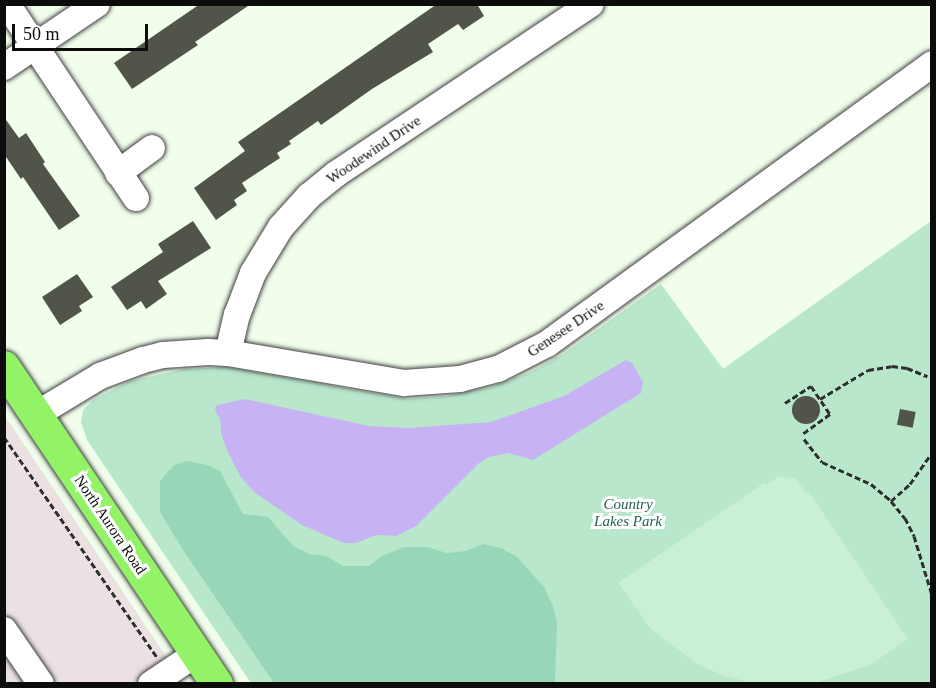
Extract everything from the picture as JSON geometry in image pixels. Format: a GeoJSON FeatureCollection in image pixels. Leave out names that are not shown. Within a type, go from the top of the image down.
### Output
{"type":"FeatureCollection","features":[{"type":"Feature","properties":{"kind":"main road","name":"North Aurora Road"},"geometry":{"type":"LineString","coordinates":[[4,367],[217,684]]}},
{"type":"Feature","properties":{"kind":"street"},"geometry":{"type":"LineString","coordinates":[[7,4],[136,198]]}},
{"type":"Feature","properties":{"kind":"street"},"geometry":{"type":"LineString","coordinates":[[4,67],[97,4]]}},
{"type":"Feature","properties":{"kind":"street","name":"Woodewind Drive"},"geometry":{"type":"LineString","coordinates":[[228,354],[237,315],[253,273],[281,227],[309,196],[336,174],[591,4]]}},
{"type":"Feature","properties":{"kind":"street","name":"Genesee Drive"},"geometry":{"type":"LineString","coordinates":[[37,414],[100,376],[143,360],[189,353],[228,354],[404,383],[460,379],[498,369],[547,344],[932,64]]}},
{"type":"Feature","properties":{"kind":"street"},"geometry":{"type":"LineString","coordinates":[[118,173],[152,148]]}},
{"type":"Feature","properties":{"kind":"street"},"geometry":{"type":"LineString","coordinates":[[4,630],[41,684]]}},
{"type":"Feature","properties":{"kind":"street"},"geometry":{"type":"LineString","coordinates":[[152,684],[196,654]]}},
{"type":"Feature","properties":{"kind":"path"},"geometry":{"type":"LineString","coordinates":[[820,399],[852,377],[874,369],[899,367],[927,376]]}},
{"type":"Feature","properties":{"kind":"path"},"geometry":{"type":"LineString","coordinates":[[785,403],[811,386],[830,414],[801,435]]}},
{"type":"Feature","properties":{"kind":"path"},"geometry":{"type":"LineString","coordinates":[[4,437],[144,637]]}},
{"type":"Feature","properties":{"kind":"path"},"geometry":{"type":"LineString","coordinates":[[804,439],[822,462],[857,476],[891,501],[905,518],[915,536],[932,596]]}},
{"type":"Feature","properties":{"kind":"path"},"geometry":{"type":"LineString","coordinates":[[891,501],[910,483],[932,453]]}},
{"type":"Feature","properties":{"kind":"shaded area"},"geometry":{"type":"Polygon","coordinates":[[[626,360],[632,363],[643,382],[641,393],[533,460],[508,453],[489,457],[479,463],[416,526],[397,536],[376,535],[356,543],[344,543],[302,525],[254,492],[240,476],[227,450],[221,433],[220,419],[215,410],[217,405],[245,399],[369,426],[409,428],[491,422],[564,396],[626,360]]]}},
{"type":"Feature","properties":{"kind":"shaded area"},"geometry":{"type":"Polygon","coordinates":[[[5,416],[184,683],[5,683],[5,416]]]}},
{"type":"Feature","properties":{"kind":"green space","name":"Country Lakes Park"},"geometry":{"type":"Polygon","coordinates":[[[931,221],[931,683],[251,683],[87,440],[81,422],[83,410],[93,400],[130,381],[184,369],[226,367],[407,399],[446,396],[491,387],[528,373],[562,355],[661,284],[723,369],[931,221]]]}},
{"type":"Feature","properties":{"kind":"green space"},"geometry":{"type":"Polygon","coordinates":[[[187,461],[207,465],[220,471],[243,514],[268,517],[293,546],[309,554],[326,556],[343,566],[369,566],[380,557],[404,547],[427,547],[447,553],[466,551],[483,544],[501,548],[517,557],[544,587],[553,606],[557,623],[555,683],[274,683],[183,550],[160,512],[160,481],[174,465],[187,461]]]}},
{"type":"Feature","properties":{"kind":"green space"},"geometry":{"type":"Polygon","coordinates":[[[780,476],[796,479],[806,493],[809,492],[908,639],[870,665],[815,683],[749,682],[722,675],[697,664],[651,629],[618,583],[764,483],[766,485],[780,476]]]}},
{"type":"Feature","properties":{"kind":"building"},"geometry":{"type":"Polygon","coordinates":[[[200,4],[251,4],[195,42],[198,45],[132,89],[114,63],[200,4]]]}},
{"type":"Feature","properties":{"kind":"building"},"geometry":{"type":"Polygon","coordinates":[[[437,4],[477,4],[484,16],[463,30],[458,24],[428,44],[433,52],[372,89],[321,125],[318,121],[289,141],[291,144],[277,153],[280,158],[242,183],[247,191],[234,200],[237,205],[216,220],[194,188],[245,151],[238,142],[437,4]]]}},
{"type":"Feature","properties":{"kind":"building"},"geometry":{"type":"Polygon","coordinates":[[[4,117],[19,138],[26,133],[45,162],[43,164],[80,216],[59,230],[23,177],[21,179],[4,154],[4,117]]]}},
{"type":"Feature","properties":{"kind":"building"},"geometry":{"type":"Polygon","coordinates":[[[193,221],[211,248],[158,281],[167,294],[146,309],[141,301],[127,310],[111,287],[163,252],[158,244],[193,221]]]}},
{"type":"Feature","properties":{"kind":"building"},"geometry":{"type":"Polygon","coordinates":[[[77,274],[93,297],[79,306],[82,311],[60,325],[42,297],[77,274]]]}},
{"type":"Feature","properties":{"kind":"building"},"geometry":{"type":"Polygon","coordinates":[[[806,396],[816,400],[820,410],[816,420],[806,424],[796,420],[792,410],[796,400],[806,396]]]}},
{"type":"Feature","properties":{"kind":"building"},"geometry":{"type":"Polygon","coordinates":[[[900,409],[916,412],[913,428],[897,425],[900,409]]]}}]}
